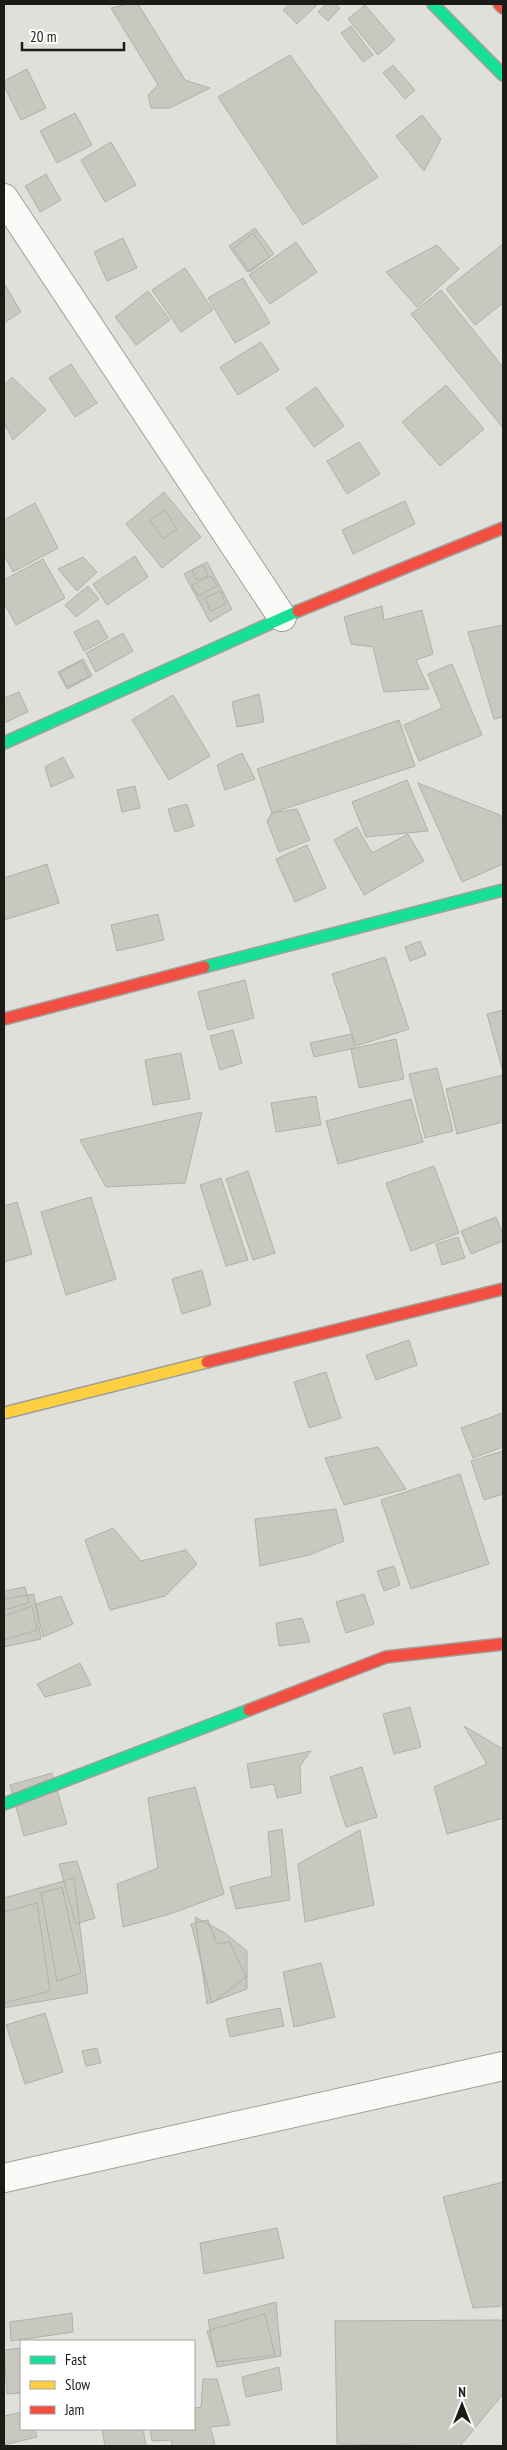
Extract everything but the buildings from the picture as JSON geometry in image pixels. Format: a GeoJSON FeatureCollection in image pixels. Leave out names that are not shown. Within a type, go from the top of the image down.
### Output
{"type":"FeatureCollection","features":[{"type":"Feature","properties":{"kind":"street"},"geometry":{"type":"LineString","coordinates":[[433,4],[503,76]]}},
{"type":"Feature","properties":{"kind":"street"},"geometry":{"type":"LineString","coordinates":[[499,4],[503,8]]}},
{"type":"Feature","properties":{"kind":"street"},"geometry":{"type":"LineString","coordinates":[[4,198],[282,617]]}},
{"type":"Feature","properties":{"kind":"street"},"geometry":{"type":"LineString","coordinates":[[4,743],[282,617],[503,528]]}},
{"type":"Feature","properties":{"kind":"street"},"geometry":{"type":"LineString","coordinates":[[4,1019],[503,890]]}},
{"type":"Feature","properties":{"kind":"street"},"geometry":{"type":"LineString","coordinates":[[4,1413],[503,1289]]}},
{"type":"Feature","properties":{"kind":"street"},"geometry":{"type":"LineString","coordinates":[[4,1804],[386,1657],[503,1644]]}},
{"type":"Feature","properties":{"kind":"street"},"geometry":{"type":"LineString","coordinates":[[4,2178],[503,2066]]}},
{"type":"Feature","properties":{"kind":"traffic: fast"},"geometry":{"type":"LineString","coordinates":[[433,4],[503,75]]}},
{"type":"Feature","properties":{"kind":"traffic: fast"},"geometry":{"type":"LineString","coordinates":[[4,743],[298,611]]}},
{"type":"Feature","properties":{"kind":"traffic: fast"},"geometry":{"type":"LineString","coordinates":[[204,967],[503,890]]}},
{"type":"Feature","properties":{"kind":"traffic: fast"},"geometry":{"type":"LineString","coordinates":[[4,1804],[249,1710]]}},
{"type":"Feature","properties":{"kind":"traffic: slow"},"geometry":{"type":"LineString","coordinates":[[4,1413],[207,1362]]}},
{"type":"Feature","properties":{"kind":"traffic: jam"},"geometry":{"type":"LineString","coordinates":[[499,4],[503,8]]}},
{"type":"Feature","properties":{"kind":"traffic: jam"},"geometry":{"type":"LineString","coordinates":[[298,611],[503,528]]}},
{"type":"Feature","properties":{"kind":"traffic: jam"},"geometry":{"type":"LineString","coordinates":[[4,1019],[204,967]]}},
{"type":"Feature","properties":{"kind":"traffic: jam"},"geometry":{"type":"LineString","coordinates":[[207,1362],[503,1289]]}},
{"type":"Feature","properties":{"kind":"traffic: jam"},"geometry":{"type":"LineString","coordinates":[[249,1710],[386,1657],[503,1644]]}}]}
